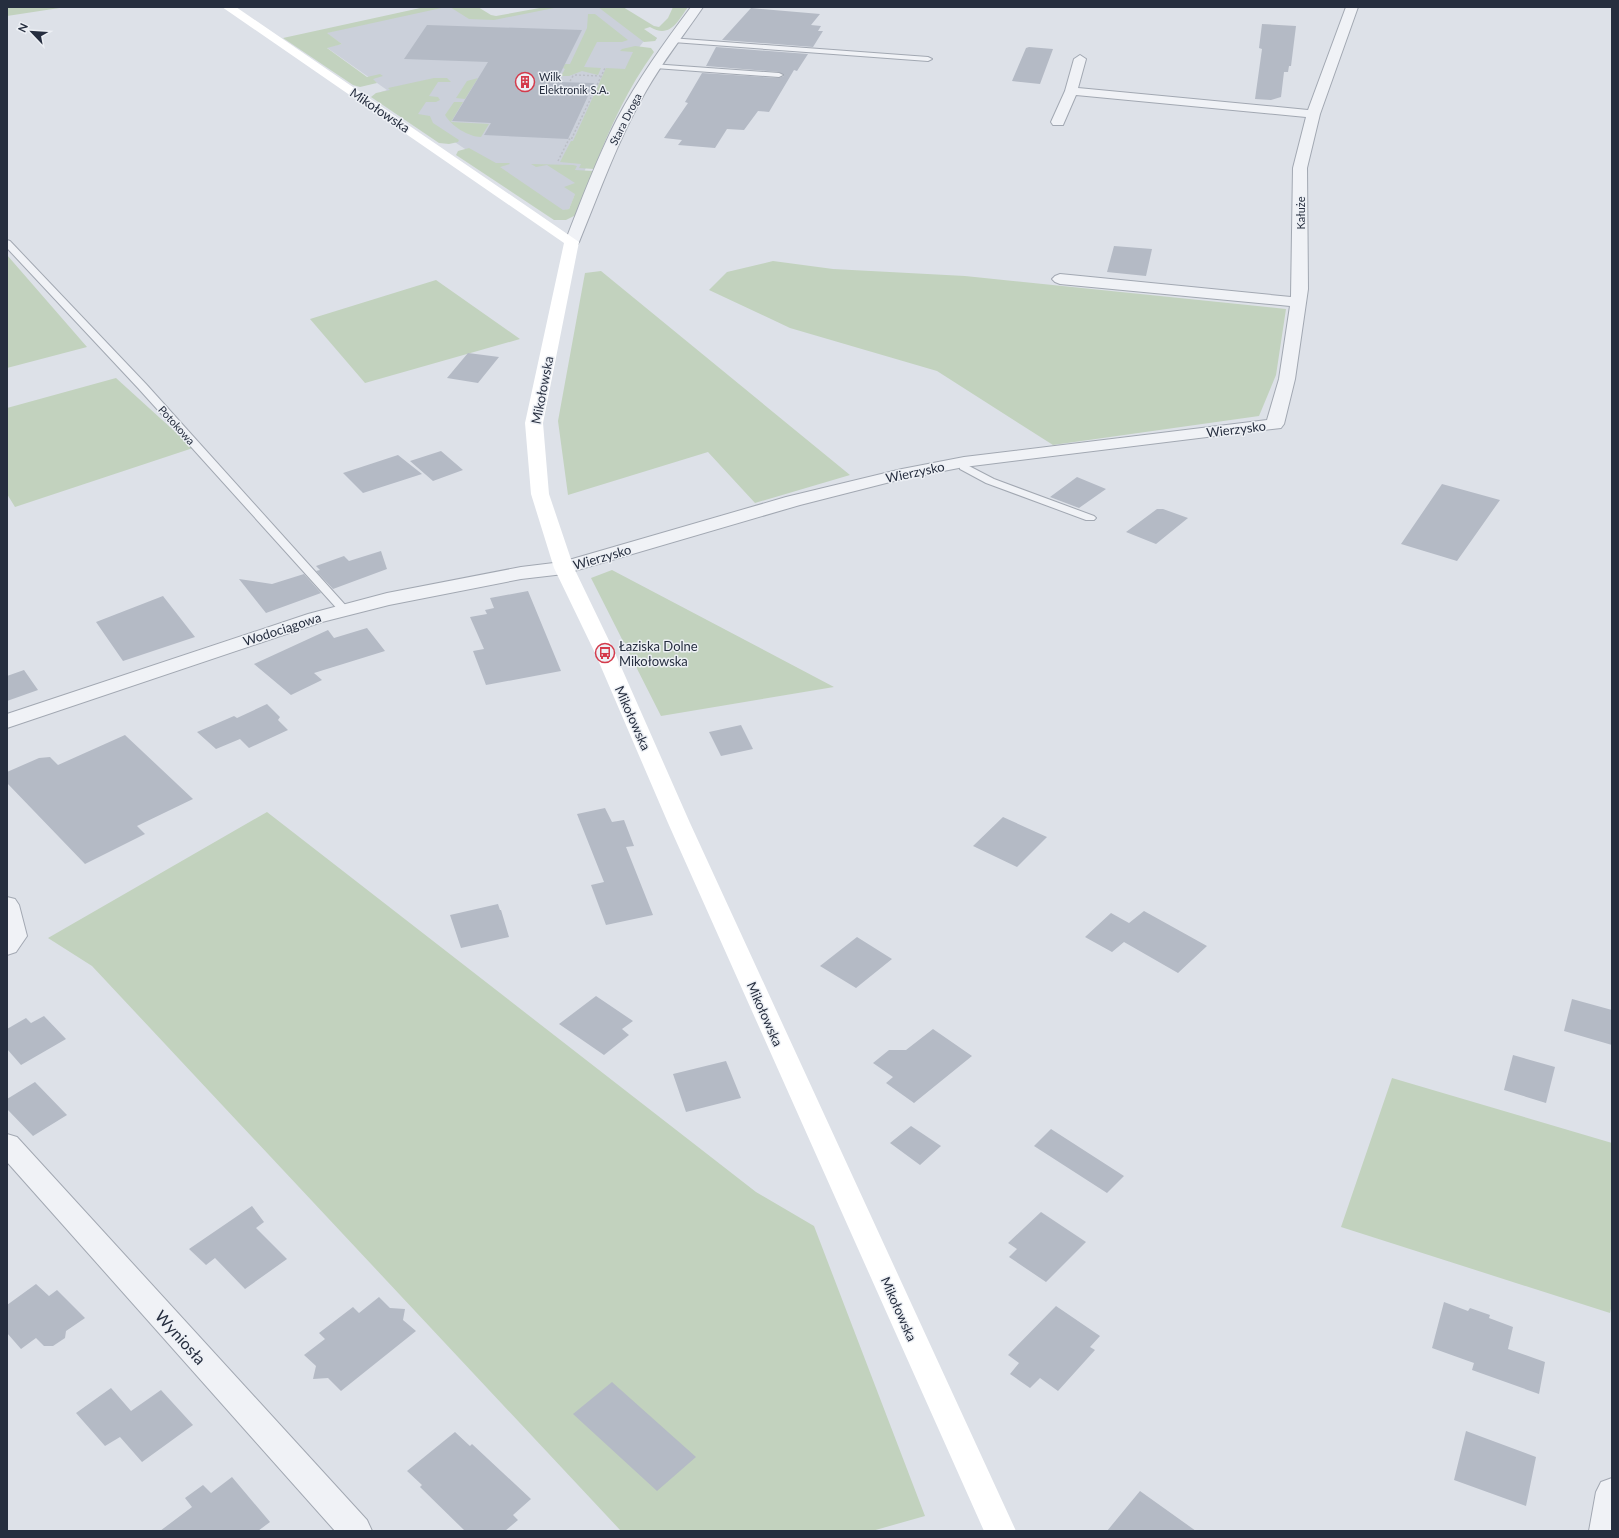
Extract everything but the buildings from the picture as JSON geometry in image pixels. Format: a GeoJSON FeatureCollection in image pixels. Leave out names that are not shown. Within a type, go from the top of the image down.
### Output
{"type":"FeatureCollection","features":[{"type":"Feature","properties":{"kind":"street","name":"Mikołowska"},"geometry":{"type":"LineString","coordinates":[[228,7],[572,242],[534,423],[540,494],[564,568],[601,646],[686,838],[1000,1531]]}},
{"type":"Feature","properties":{"kind":"street","name":"Stara Droga"},"geometry":{"type":"LineString","coordinates":[[572,242],[614,141],[633,102],[655,66],[698,7]]}},
{"type":"Feature","properties":{"kind":"street","name":"Kałuże"},"geometry":{"type":"LineString","coordinates":[[1275,424],[1287,379],[1300,288],[1300,168],[1313,114],[1352,7]]}},
{"type":"Feature","properties":{"kind":"street"},"geometry":{"type":"LineString","coordinates":[[1058,122],[1071,91],[1080,59]]}},
{"type":"Feature","properties":{"kind":"street"},"geometry":{"type":"LineString","coordinates":[[1071,91],[1313,114]]}},
{"type":"Feature","properties":{"kind":"street"},"geometry":{"type":"LineString","coordinates":[[1060,279],[1298,302]]}},
{"type":"Feature","properties":{"kind":"street","name":"Wierzysko"},"geometry":{"type":"LineString","coordinates":[[564,568],[793,502],[902,474],[964,462],[1275,424]]}},
{"type":"Feature","properties":{"kind":"street","name":"Wodociągowa"},"geometry":{"type":"LineString","coordinates":[[7,721],[315,618],[344,610],[387,599],[522,573],[564,568]]}},
{"type":"Feature","properties":{"kind":"street"},"geometry":{"type":"LineString","coordinates":[[7,905],[15,936],[7,946]]}},
{"type":"Feature","properties":{"kind":"street","name":"Wyniosła"},"geometry":{"type":"LineString","coordinates":[[7,1144],[356,1531]]}},
{"type":"Feature","properties":{"kind":"street"},"geometry":{"type":"LineString","coordinates":[[1605,1531],[1612,1492]]}},
{"type":"Feature","properties":{"kind":"lane"},"geometry":{"type":"LineString","coordinates":[[673,40],[928,59]]}},
{"type":"Feature","properties":{"kind":"lane"},"geometry":{"type":"LineString","coordinates":[[655,66],[779,75]]}},
{"type":"Feature","properties":{"kind":"lane","name":"Potokowa"},"geometry":{"type":"LineString","coordinates":[[7,242],[142,386],[344,610]]}},
{"type":"Feature","properties":{"kind":"lane"},"geometry":{"type":"LineString","coordinates":[[964,462],[964,467],[990,481],[1090,518]]}},
{"type":"Feature","properties":{"kind":"path"},"geometry":{"type":"LineString","coordinates":[[558,161],[569,139],[571,140],[605,68]]}},
{"type":"Feature","properties":{"kind":"path"},"geometry":{"type":"LineString","coordinates":[[570,81],[573,76],[576,75],[600,76]]}},
{"type":"Feature","properties":{"kind":"shaded area"},"geometry":{"type":"Polygon","coordinates":[[[425,7],[474,7],[491,19],[547,7],[606,7],[657,38],[655,41],[644,41],[640,46],[619,87],[569,209],[558,212],[381,92],[387,90],[326,47],[342,44],[326,33],[425,7]]]}},
{"type":"Feature","properties":{"kind":"green space"},"geometry":{"type":"Polygon","coordinates":[[[7,7],[66,7],[7,16],[7,7]]]}},
{"type":"Feature","properties":{"kind":"green space"},"geometry":{"type":"Polygon","coordinates":[[[425,7],[446,7],[327,33],[342,44],[327,48],[367,77],[380,74],[383,76],[373,79],[377,83],[360,87],[353,85],[283,38],[425,7]]]}},
{"type":"Feature","properties":{"kind":"green space"},"geometry":{"type":"Polygon","coordinates":[[[450,7],[478,7],[491,15],[496,16],[545,7],[559,7],[494,20],[469,19],[450,7]]]}},
{"type":"Feature","properties":{"kind":"green space"},"geometry":{"type":"Polygon","coordinates":[[[598,7],[623,7],[654,26],[659,27],[668,18],[673,7],[688,7],[677,23],[668,30],[657,30],[650,27],[644,29],[657,38],[655,41],[644,42],[598,7]]]}},
{"type":"Feature","properties":{"kind":"green space"},"geometry":{"type":"Polygon","coordinates":[[[588,14],[595,14],[628,40],[622,42],[597,42],[584,67],[601,68],[598,75],[582,71],[569,76],[561,76],[565,69],[563,68],[565,64],[570,64],[587,28],[588,14]]]}},
{"type":"Feature","properties":{"kind":"green space"},"geometry":{"type":"Polygon","coordinates":[[[635,46],[651,48],[654,52],[620,108],[594,169],[579,168],[581,164],[560,162],[571,141],[573,141],[606,68],[625,69],[633,52],[620,51],[622,49],[635,46]]]}},
{"type":"Feature","properties":{"kind":"green space"},"geometry":{"type":"Polygon","coordinates":[[[434,78],[447,78],[451,82],[438,82],[429,96],[438,97],[440,100],[436,102],[426,102],[418,114],[430,116],[433,123],[459,140],[458,142],[449,144],[439,143],[371,97],[376,93],[390,90],[388,88],[434,78]]]}},
{"type":"Feature","properties":{"kind":"green space"},"geometry":{"type":"Polygon","coordinates":[[[478,78],[465,99],[456,98],[467,81],[478,78]]]}},
{"type":"Feature","properties":{"kind":"green space"},"geometry":{"type":"Polygon","coordinates":[[[454,102],[463,102],[451,122],[489,124],[481,137],[476,137],[466,133],[451,123],[445,115],[454,102]]]}},
{"type":"Feature","properties":{"kind":"green space"},"geometry":{"type":"Polygon","coordinates":[[[469,148],[496,163],[509,163],[510,164],[500,167],[563,210],[569,209],[575,194],[564,187],[575,183],[547,165],[536,167],[531,164],[573,165],[577,166],[575,170],[593,171],[576,215],[566,220],[554,220],[456,155],[458,151],[469,148]]]}},
{"type":"Feature","properties":{"kind":"green space"},"geometry":{"type":"Polygon","coordinates":[[[7,255],[87,347],[7,368],[7,255]]]}},
{"type":"Feature","properties":{"kind":"green space"},"geometry":{"type":"Polygon","coordinates":[[[773,261],[833,269],[965,276],[1286,309],[1276,375],[1259,416],[1053,445],[937,371],[790,328],[709,290],[727,272],[773,261]]]}},
{"type":"Feature","properties":{"kind":"green space"},"geometry":{"type":"Polygon","coordinates":[[[601,271],[850,475],[755,503],[708,452],[568,495],[558,421],[585,273],[601,271]]]}},
{"type":"Feature","properties":{"kind":"green space"},"geometry":{"type":"Polygon","coordinates":[[[436,280],[520,339],[365,383],[310,319],[436,280]]]}},
{"type":"Feature","properties":{"kind":"green space"},"geometry":{"type":"Polygon","coordinates":[[[116,378],[193,448],[15,507],[7,494],[7,408],[116,378]]]}},
{"type":"Feature","properties":{"kind":"green space"},"geometry":{"type":"Polygon","coordinates":[[[612,570],[834,687],[661,716],[591,578],[612,570]]]}},
{"type":"Feature","properties":{"kind":"green space"},"geometry":{"type":"Polygon","coordinates":[[[267,812],[756,1192],[814,1226],[925,1516],[872,1531],[621,1531],[92,966],[48,938],[267,812]]]}},
{"type":"Feature","properties":{"kind":"green space"},"geometry":{"type":"Polygon","coordinates":[[[1392,1078],[1612,1143],[1612,1304],[1610,1313],[1341,1227],[1392,1078]]]}},
{"type":"Feature","properties":{"kind":"place","name":"Wilk Elektronik S.A."},"geometry":{"type":"Point","coordinates":[525,82]}},
{"type":"Feature","properties":{"kind":"place","name":"Łaziska Dolne Mikołowska"},"geometry":{"type":"Point","coordinates":[605,653]}}]}
